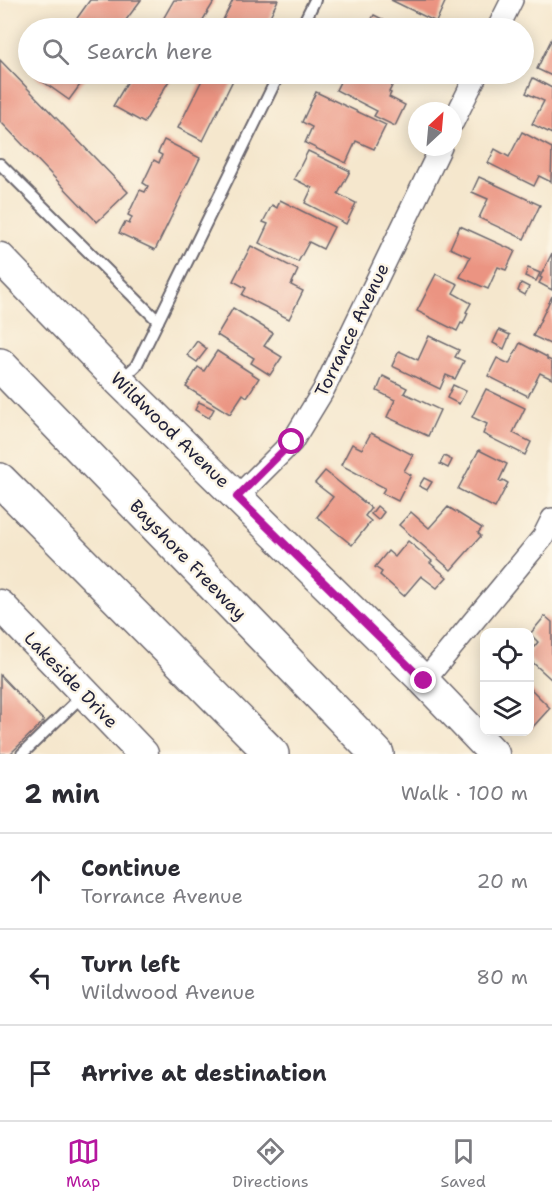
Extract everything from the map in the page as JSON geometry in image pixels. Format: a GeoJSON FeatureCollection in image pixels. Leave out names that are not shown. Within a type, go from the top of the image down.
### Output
{"type":"FeatureCollection","features":[{"type":"Feature","properties":{"kind":"highway","name":"Bayshore Freeway"},"geometry":{"type":"LineString","coordinates":[[0,365],[377,754]]}},
{"type":"Feature","properties":{"kind":"highway"},"geometry":{"type":"LineString","coordinates":[[0,480],[272,754]]}},
{"type":"Feature","properties":{"kind":"street"},"geometry":{"type":"LineString","coordinates":[[503,18],[512,0]]}},
{"type":"Feature","properties":{"kind":"street"},"geometry":{"type":"LineString","coordinates":[[462,104],[472,84]]}},
{"type":"Feature","properties":{"kind":"street","name":"Torrance Avenue"},"geometry":{"type":"LineString","coordinates":[[237,497],[292,442],[323,391],[437,156]]}},
{"type":"Feature","properties":{"kind":"street","name":"Wildwood Avenue"},"geometry":{"type":"LineString","coordinates":[[0,258],[120,382],[424,681],[494,754]]}},
{"type":"Feature","properties":{"kind":"street"},"geometry":{"type":"LineString","coordinates":[[424,681],[543,537],[552,519]]}},
{"type":"Feature","properties":{"kind":"street","name":"Lakeside Drive"},"geometry":{"type":"LineString","coordinates":[[0,605],[143,754]]}},
{"type":"Feature","properties":{"kind":"lane"},"geometry":{"type":"LineString","coordinates":[[306,18],[315,0]]}},
{"type":"Feature","properties":{"kind":"lane"},"geometry":{"type":"LineString","coordinates":[[120,382],[136,366],[274,84]]}},
{"type":"Feature","properties":{"kind":"lane"},"geometry":{"type":"LineString","coordinates":[[0,164],[158,321]]}},
{"type":"Feature","properties":{"kind":"lane"},"geometry":{"type":"LineString","coordinates":[[22,754],[84,693]]}},
{"type":"Feature","properties":{"kind":"building"},"geometry":{"type":"Polygon","coordinates":[[[90,0],[141,0],[128,18],[77,18],[90,0]]]}},
{"type":"Feature","properties":{"kind":"building"},"geometry":{"type":"Polygon","coordinates":[[[174,0],[215,0],[204,18],[164,18],[174,0]]]}},
{"type":"Feature","properties":{"kind":"building"},"geometry":{"type":"Polygon","coordinates":[[[233,0],[278,0],[269,18],[224,18],[233,0]]]}},
{"type":"Feature","properties":{"kind":"building"},"geometry":{"type":"Polygon","coordinates":[[[391,0],[446,0],[438,18],[428,18],[391,0]]]}},
{"type":"Feature","properties":{"kind":"building"},"geometry":{"type":"Polygon","coordinates":[[[552,38],[552,76],[537,69],[552,38]]]}},
{"type":"Feature","properties":{"kind":"building"},"geometry":{"type":"Polygon","coordinates":[[[0,60],[18,79],[18,84],[23,84],[128,192],[97,222],[0,121],[0,60]]]}},
{"type":"Feature","properties":{"kind":"building"},"geometry":{"type":"Polygon","coordinates":[[[534,79],[552,88],[552,134],[532,124],[544,101],[526,93],[530,84],[534,84],[534,79]]]}},
{"type":"Feature","properties":{"kind":"building"},"geometry":{"type":"Polygon","coordinates":[[[46,84],[81,84],[69,100],[46,84]]]}},
{"type":"Feature","properties":{"kind":"building"},"geometry":{"type":"Polygon","coordinates":[[[126,84],[167,84],[144,123],[113,106],[126,84]]]}},
{"type":"Feature","properties":{"kind":"building"},"geometry":{"type":"Polygon","coordinates":[[[200,84],[231,84],[203,141],[178,128],[200,84]]]}},
{"type":"Feature","properties":{"kind":"building"},"geometry":{"type":"Polygon","coordinates":[[[339,84],[393,84],[389,97],[405,105],[395,126],[374,116],[377,111],[336,90],[339,84]]]}},
{"type":"Feature","properties":{"kind":"building"},"geometry":{"type":"Polygon","coordinates":[[[316,92],[386,125],[374,149],[356,141],[346,163],[305,143],[312,127],[302,122],[316,92]]]}},
{"type":"Feature","properties":{"kind":"building"},"geometry":{"type":"Polygon","coordinates":[[[522,132],[552,148],[551,182],[539,176],[534,186],[488,163],[495,149],[509,157],[522,132]]]}},
{"type":"Feature","properties":{"kind":"building"},"geometry":{"type":"Polygon","coordinates":[[[164,140],[200,158],[155,250],[119,233],[125,222],[129,224],[132,217],[128,215],[140,190],[145,192],[148,186],[143,183],[154,160],[159,163],[162,155],[158,153],[164,140]]]}},
{"type":"Feature","properties":{"kind":"building"},"geometry":{"type":"Polygon","coordinates":[[[308,151],[350,171],[338,194],[356,203],[346,224],[305,203],[312,188],[294,179],[308,151]]]}},
{"type":"Feature","properties":{"kind":"building"},"geometry":{"type":"Polygon","coordinates":[[[479,177],[540,205],[524,239],[479,218],[488,199],[472,192],[479,177]]]}},
{"type":"Feature","properties":{"kind":"building"},"geometry":{"type":"Polygon","coordinates":[[[280,200],[334,227],[323,249],[309,242],[298,262],[259,243],[268,224],[263,222],[272,205],[277,208],[280,200]]]}},
{"type":"Feature","properties":{"kind":"building"},"geometry":{"type":"Polygon","coordinates":[[[460,226],[515,251],[506,270],[498,267],[488,289],[460,277],[470,257],[450,248],[460,226]]]}},
{"type":"Feature","properties":{"kind":"building"},"geometry":{"type":"Polygon","coordinates":[[[251,246],[298,270],[291,285],[303,291],[289,319],[242,295],[246,288],[233,281],[251,246]]]}},
{"type":"Feature","properties":{"kind":"building"},"geometry":{"type":"Polygon","coordinates":[[[552,253],[552,290],[539,283],[552,253]]]}},
{"type":"Feature","properties":{"kind":"building"},"geometry":{"type":"Polygon","coordinates":[[[528,268],[540,273],[536,281],[525,276],[528,268]]]}},
{"type":"Feature","properties":{"kind":"building"},"geometry":{"type":"Polygon","coordinates":[[[436,274],[458,284],[453,293],[471,303],[463,324],[461,323],[457,331],[417,311],[436,274]]]}},
{"type":"Feature","properties":{"kind":"building"},"geometry":{"type":"Polygon","coordinates":[[[521,283],[529,287],[525,295],[518,291],[521,283]]]}},
{"type":"Feature","properties":{"kind":"building"},"geometry":{"type":"Polygon","coordinates":[[[552,296],[552,345],[533,336],[552,296]]]}},
{"type":"Feature","properties":{"kind":"building"},"geometry":{"type":"Polygon","coordinates":[[[233,308],[273,333],[264,346],[282,357],[270,375],[251,363],[254,358],[217,335],[233,308]]]}},
{"type":"Feature","properties":{"kind":"building"},"geometry":{"type":"Polygon","coordinates":[[[499,330],[510,335],[504,349],[493,343],[499,330]]]}},
{"type":"Feature","properties":{"kind":"building"},"geometry":{"type":"Polygon","coordinates":[[[429,336],[459,350],[455,357],[464,361],[455,379],[446,375],[440,389],[392,366],[399,351],[418,360],[429,336]]]}},
{"type":"Feature","properties":{"kind":"building"},"geometry":{"type":"Polygon","coordinates":[[[197,341],[207,349],[197,362],[187,355],[197,341]]]}},
{"type":"Feature","properties":{"kind":"building"},"geometry":{"type":"Polygon","coordinates":[[[520,343],[552,361],[552,379],[540,373],[528,396],[488,376],[497,358],[509,364],[520,343]]]}},
{"type":"Feature","properties":{"kind":"building"},"geometry":{"type":"Polygon","coordinates":[[[217,351],[259,378],[247,397],[243,394],[230,414],[186,387],[198,367],[204,371],[217,351]]]}},
{"type":"Feature","properties":{"kind":"building"},"geometry":{"type":"Polygon","coordinates":[[[383,376],[407,388],[404,393],[440,410],[428,436],[387,417],[395,400],[377,391],[383,376]]]}},
{"type":"Feature","properties":{"kind":"building"},"geometry":{"type":"Polygon","coordinates":[[[453,385],[466,391],[459,404],[447,398],[453,385]]]}},
{"type":"Feature","properties":{"kind":"building"},"geometry":{"type":"Polygon","coordinates":[[[486,389],[525,408],[513,433],[531,442],[525,455],[483,434],[487,424],[472,417],[486,389]]]}},
{"type":"Feature","properties":{"kind":"building"},"geometry":{"type":"Polygon","coordinates":[[[199,402],[214,409],[209,418],[195,410],[199,402]]]}},
{"type":"Feature","properties":{"kind":"building"},"geometry":{"type":"Polygon","coordinates":[[[371,433],[413,455],[404,471],[411,475],[398,501],[382,493],[385,488],[341,465],[352,444],[362,449],[371,433]]]}},
{"type":"Feature","properties":{"kind":"building"},"geometry":{"type":"Polygon","coordinates":[[[479,450],[507,464],[499,481],[503,480],[508,483],[495,508],[458,489],[479,450]]]}},
{"type":"Feature","properties":{"kind":"building"},"geometry":{"type":"Polygon","coordinates":[[[444,456],[452,460],[448,468],[440,464],[444,456]]]}},
{"type":"Feature","properties":{"kind":"building"},"geometry":{"type":"Polygon","coordinates":[[[325,471],[371,508],[365,516],[371,521],[352,545],[317,517],[333,497],[315,483],[325,471]]]}},
{"type":"Feature","properties":{"kind":"building"},"geometry":{"type":"Polygon","coordinates":[[[424,478],[432,482],[427,490],[419,486],[424,478]]]}},
{"type":"Feature","properties":{"kind":"building"},"geometry":{"type":"Polygon","coordinates":[[[377,506],[384,512],[378,520],[371,514],[377,506]]]}},
{"type":"Feature","properties":{"kind":"building"},"geometry":{"type":"Polygon","coordinates":[[[448,507],[482,528],[478,533],[481,536],[451,570],[399,525],[411,512],[429,528],[448,507]]]}},
{"type":"Feature","properties":{"kind":"building"},"geometry":{"type":"Polygon","coordinates":[[[408,541],[447,577],[437,588],[421,576],[404,596],[380,575],[382,572],[375,567],[388,551],[395,557],[408,541]]]}},
{"type":"Feature","properties":{"kind":"building"},"geometry":{"type":"Polygon","coordinates":[[[545,616],[552,622],[552,680],[534,664],[534,647],[538,642],[534,638],[534,629],[545,616]]]}},
{"type":"Feature","properties":{"kind":"building"},"geometry":{"type":"Polygon","coordinates":[[[0,675],[44,721],[10,754],[0,754],[0,675]]]}},
{"type":"Feature","properties":{"kind":"building"},"geometry":{"type":"Polygon","coordinates":[[[534,692],[550,708],[534,726],[534,692]]]}},
{"type":"Feature","properties":{"kind":"route"},"geometry":{"type":"LineString","coordinates":[[292,442],[237,497],[424,681]]}}]}
